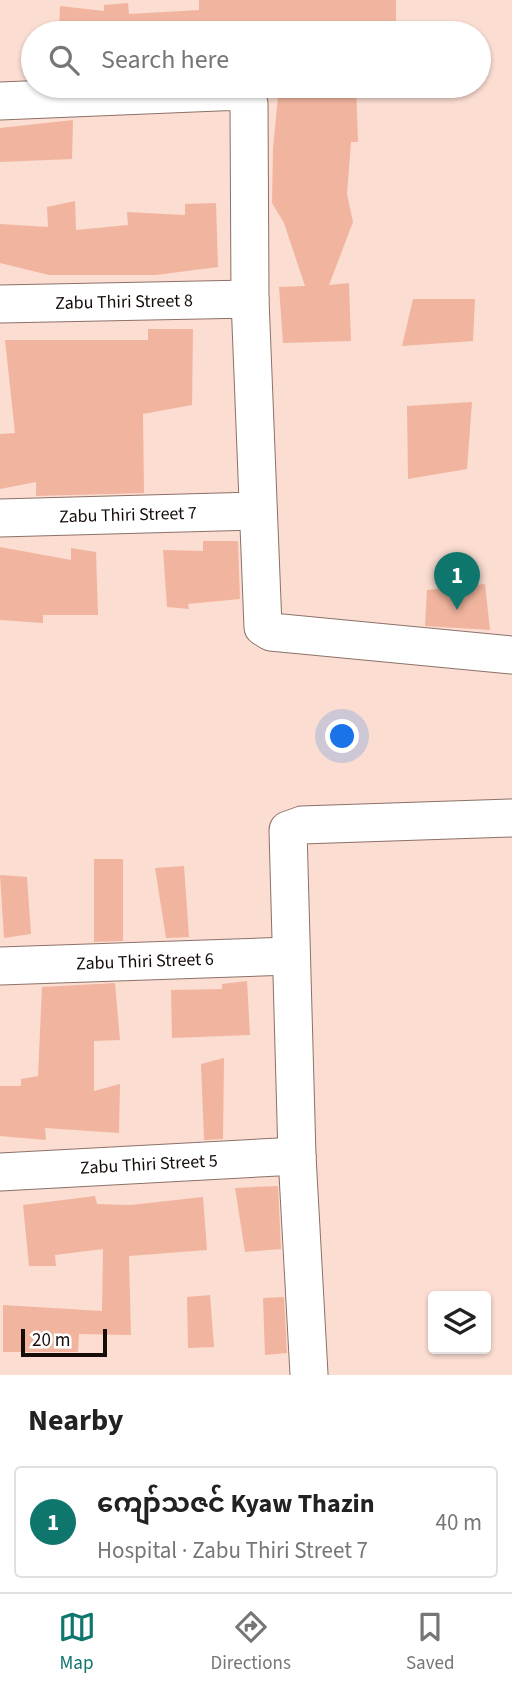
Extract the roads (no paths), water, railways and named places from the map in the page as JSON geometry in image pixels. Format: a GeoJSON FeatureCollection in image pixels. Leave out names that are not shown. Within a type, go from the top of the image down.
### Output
{"type":"FeatureCollection","features":[{"type":"Feature","properties":{"kind":"street"},"geometry":{"type":"LineString","coordinates":[[0,101],[73,98]]}},
{"type":"Feature","properties":{"kind":"street"},"geometry":{"type":"LineString","coordinates":[[246,98],[249,103],[250,299],[263,627],[271,632],[512,655]]}},
{"type":"Feature","properties":{"kind":"street","name":"Zabu Thiri Street 8"},"geometry":{"type":"LineString","coordinates":[[0,304],[250,299]]}},
{"type":"Feature","properties":{"kind":"street","name":"Zabu Thiri Street 7"},"geometry":{"type":"LineString","coordinates":[[0,518],[257,511]]}},
{"type":"Feature","properties":{"kind":"street"},"geometry":{"type":"LineString","coordinates":[[307,1375],[297,1156],[288,831],[302,825],[512,818]]}},
{"type":"Feature","properties":{"kind":"street","name":"Zabu Thiri Street 6"},"geometry":{"type":"LineString","coordinates":[[0,966],[291,956]]}},
{"type":"Feature","properties":{"kind":"street","name":"Zabu Thiri Street 5"},"geometry":{"type":"LineString","coordinates":[[0,1172],[297,1156]]}},
{"type":"Feature","properties":{"kind":"place","name":"ကျော်သဇင် Kyaw Thazin"},"geometry":{"type":"Point","coordinates":[457,610]}}]}
